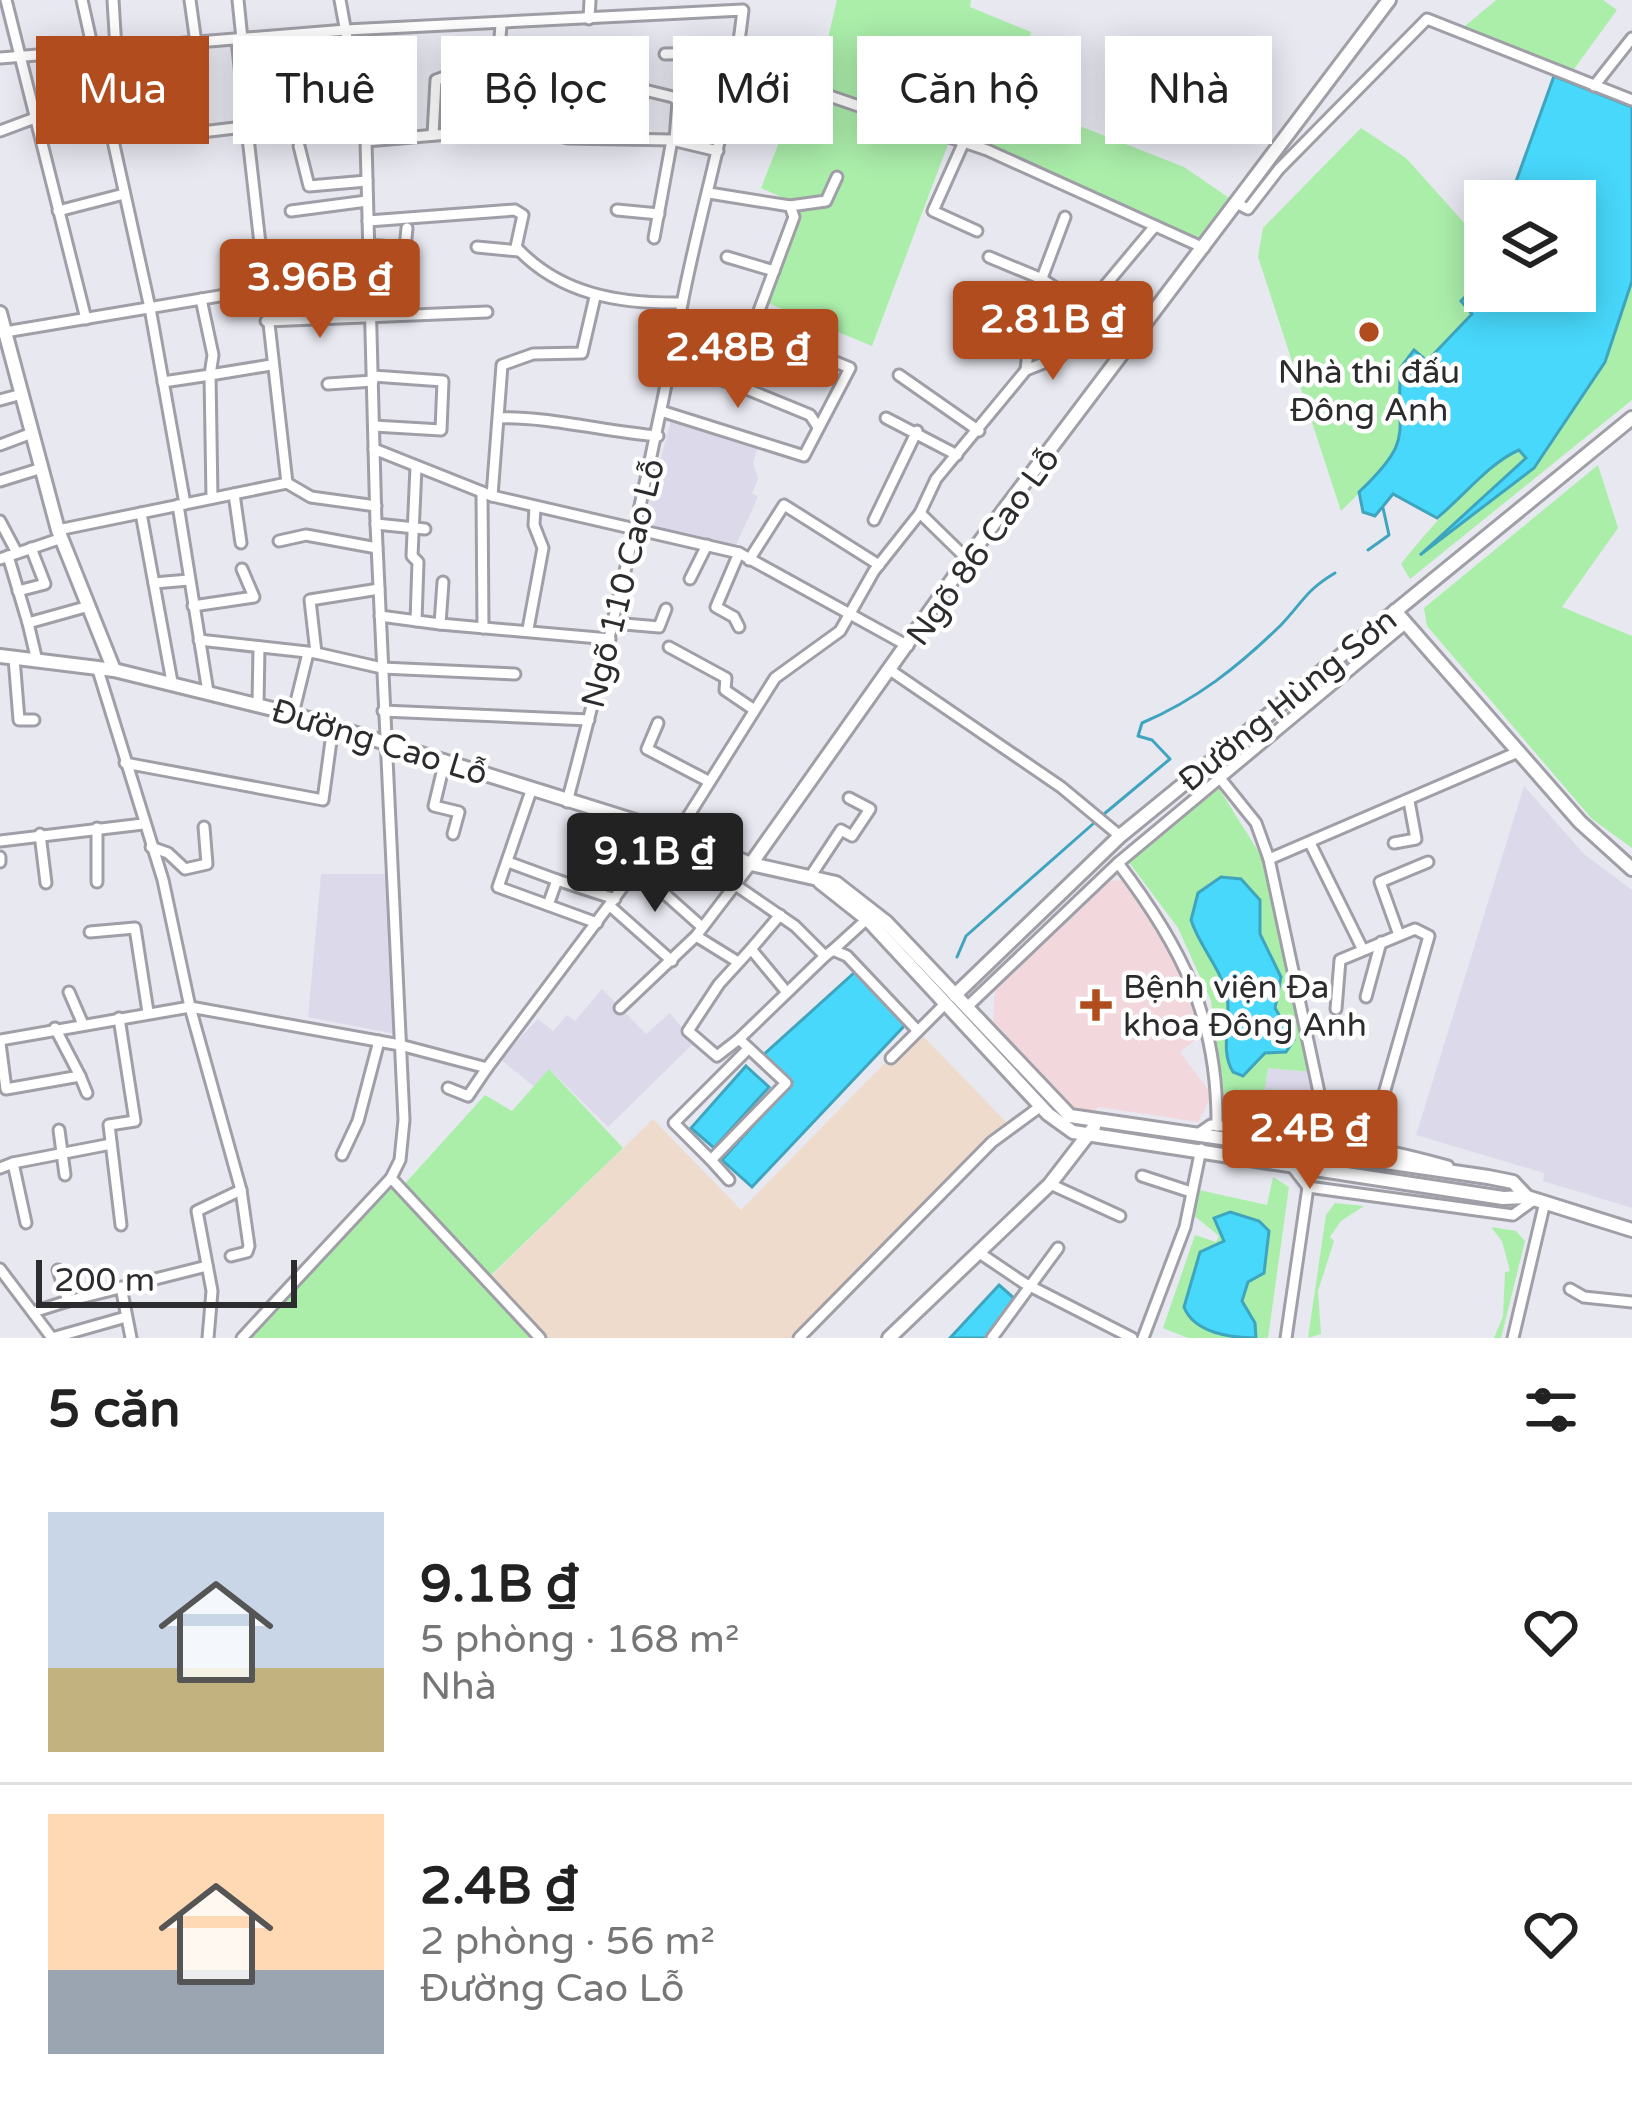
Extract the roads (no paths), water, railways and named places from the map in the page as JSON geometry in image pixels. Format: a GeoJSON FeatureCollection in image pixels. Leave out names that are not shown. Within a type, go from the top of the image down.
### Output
{"type":"FeatureCollection","features":[{"type":"Feature","properties":{"kind":"street"},"geometry":{"type":"LineString","coordinates":[[7,0],[86,319]]}},
{"type":"Feature","properties":{"kind":"street"},"geometry":{"type":"LineString","coordinates":[[82,0],[90,36]]}},
{"type":"Feature","properties":{"kind":"street"},"geometry":{"type":"LineString","coordinates":[[113,0],[115,36]]}},
{"type":"Feature","properties":{"kind":"street"},"geometry":{"type":"LineString","coordinates":[[190,0],[195,36]]}},
{"type":"Feature","properties":{"kind":"street"},"geometry":{"type":"LineString","coordinates":[[238,0],[239,36]]}},
{"type":"Feature","properties":{"kind":"street"},"geometry":{"type":"LineString","coordinates":[[340,0],[347,36]]}},
{"type":"Feature","properties":{"kind":"street"},"geometry":{"type":"LineString","coordinates":[[589,19],[590,0]]}},
{"type":"Feature","properties":{"kind":"street","name":"Ngõ 86 Cao Lỗ"},"geometry":{"type":"LineString","coordinates":[[751,864],[968,559],[1389,0]]}},
{"type":"Feature","properties":{"kind":"street","name":"Ngõ 110 Cao Lỗ"},"geometry":{"type":"LineString","coordinates":[[275,36],[589,19],[744,5],[741,36]]}},
{"type":"Feature","properties":{"kind":"street"},"geometry":{"type":"LineString","coordinates":[[1238,204],[1248,209],[1279,170],[1427,19],[1632,100]]}},
{"type":"Feature","properties":{"kind":"street"},"geometry":{"type":"LineString","coordinates":[[499,36],[500,24]]}},
{"type":"Feature","properties":{"kind":"street"},"geometry":{"type":"LineString","coordinates":[[1594,86],[1632,38]]}},
{"type":"Feature","properties":{"kind":"street"},"geometry":{"type":"LineString","coordinates":[[665,54],[673,54]]}},
{"type":"Feature","properties":{"kind":"street","name":"Ngõ 110 Cao Lỗ"},"geometry":{"type":"LineString","coordinates":[[0,58],[36,56]]}},
{"type":"Feature","properties":{"kind":"street"},"geometry":{"type":"LineString","coordinates":[[433,135],[436,80],[441,78]]}},
{"type":"Feature","properties":{"kind":"street"},"geometry":{"type":"LineString","coordinates":[[0,131],[34,118]]}},
{"type":"Feature","properties":{"kind":"street"},"geometry":{"type":"LineString","coordinates":[[417,136],[497,123],[568,138],[673,140]]}},
{"type":"Feature","properties":{"kind":"street"},"geometry":{"type":"LineString","coordinates":[[113,144],[163,382],[208,692]]}},
{"type":"Feature","properties":{"kind":"street"},"geometry":{"type":"LineString","coordinates":[[246,144],[287,483]]}},
{"type":"Feature","properties":{"kind":"street"},"geometry":{"type":"LineString","coordinates":[[242,1338],[391,1178],[400,1160],[404,1120],[383,711],[366,144]]}},
{"type":"Feature","properties":{"kind":"street"},"geometry":{"type":"LineString","coordinates":[[654,238],[673,144]]}},
{"type":"Feature","properties":{"kind":"street"},"geometry":{"type":"LineString","coordinates":[[689,144],[718,152]]}},
{"type":"Feature","properties":{"kind":"street","name":"Ngõ 110 Cao Lỗ"},"geometry":{"type":"LineString","coordinates":[[567,802],[664,412],[682,303],[720,144]]}},
{"type":"Feature","properties":{"kind":"street"},"geometry":{"type":"LineString","coordinates":[[977,231],[934,211],[963,144],[1205,249]]}},
{"type":"Feature","properties":{"kind":"street"},"geometry":{"type":"LineString","coordinates":[[298,146],[309,186],[367,182]]}},
{"type":"Feature","properties":{"kind":"street"},"geometry":{"type":"LineString","coordinates":[[709,193],[790,206],[826,201],[837,178]]}},
{"type":"Feature","properties":{"kind":"street"},"geometry":{"type":"LineString","coordinates":[[58,212],[124,194]]}},
{"type":"Feature","properties":{"kind":"street"},"geometry":{"type":"LineString","coordinates":[[291,211],[368,201]]}},
{"type":"Feature","properties":{"kind":"street"},"geometry":{"type":"LineString","coordinates":[[732,383],[794,217],[790,206]]}},
{"type":"Feature","properties":{"kind":"street"},"geometry":{"type":"LineString","coordinates":[[368,221],[515,210],[523,215],[519,251]]}},
{"type":"Feature","properties":{"kind":"street"},"geometry":{"type":"LineString","coordinates":[[617,210],[659,214]]}},
{"type":"Feature","properties":{"kind":"street"},"geometry":{"type":"LineString","coordinates":[[1026,370],[1033,302],[1065,218]]}},
{"type":"Feature","properties":{"kind":"street"},"geometry":{"type":"LineString","coordinates":[[448,1088],[468,1096],[708,782],[775,679],[840,631],[879,566],[920,513],[936,479],[1026,370],[1060,356],[1089,308],[1155,226]]}},
{"type":"Feature","properties":{"kind":"street"},"geometry":{"type":"LineString","coordinates":[[369,245],[405,248],[407,228]]}},
{"type":"Feature","properties":{"kind":"street"},"geometry":{"type":"LineString","coordinates":[[477,247],[519,251],[595,297],[682,303]]}},
{"type":"Feature","properties":{"kind":"street"},"geometry":{"type":"LineString","coordinates":[[727,257],[774,271]]}},
{"type":"Feature","properties":{"kind":"street"},"geometry":{"type":"LineString","coordinates":[[989,257],[1042,279],[1136,340]]}},
{"type":"Feature","properties":{"kind":"street"},"geometry":{"type":"LineString","coordinates":[[5,332],[261,289]]}},
{"type":"Feature","properties":{"kind":"street"},"geometry":{"type":"LineString","coordinates":[[482,628],[487,494],[502,365],[533,354],[583,352],[595,297]]}},
{"type":"Feature","properties":{"kind":"street"},"geometry":{"type":"LineString","coordinates":[[201,299],[213,355],[212,498]]}},
{"type":"Feature","properties":{"kind":"street"},"geometry":{"type":"LineString","coordinates":[[266,321],[487,312]]}},
{"type":"Feature","properties":{"kind":"street"},"geometry":{"type":"LineString","coordinates":[[0,313],[60,534],[114,670]]}},
{"type":"Feature","properties":{"kind":"street"},"geometry":{"type":"LineString","coordinates":[[664,412],[804,456],[850,368],[753,328]]}},
{"type":"Feature","properties":{"kind":"street"},"geometry":{"type":"LineString","coordinates":[[673,364],[810,416],[818,428]]}},
{"type":"Feature","properties":{"kind":"street"},"geometry":{"type":"LineString","coordinates":[[163,382],[272,365]]}},
{"type":"Feature","properties":{"kind":"street"},"geometry":{"type":"LineString","coordinates":[[899,375],[979,431]]}},
{"type":"Feature","properties":{"kind":"street"},"geometry":{"type":"LineString","coordinates":[[328,384],[373,378],[442,381],[441,430],[374,426]]}},
{"type":"Feature","properties":{"kind":"street"},"geometry":{"type":"LineString","coordinates":[[0,400],[22,394]]}},
{"type":"Feature","properties":{"kind":"street"},"geometry":{"type":"LineString","coordinates":[[499,418],[536,417],[579,429],[658,436]]}},
{"type":"Feature","properties":{"kind":"street"},"geometry":{"type":"LineString","coordinates":[[886,418],[957,455]]}},
{"type":"Feature","properties":{"kind":"street","name":"Đường Hùng Sơn"},"geometry":{"type":"LineString","coordinates":[[950,999],[1120,836],[1632,418]]}},
{"type":"Feature","properties":{"kind":"street"},"geometry":{"type":"LineString","coordinates":[[874,520],[917,431]]}},
{"type":"Feature","properties":{"kind":"street"},"geometry":{"type":"LineString","coordinates":[[0,446],[32,434]]}},
{"type":"Feature","properties":{"kind":"street"},"geometry":{"type":"LineString","coordinates":[[374,449],[487,494],[744,557],[908,646]]}},
{"type":"Feature","properties":{"kind":"street"},"geometry":{"type":"LineString","coordinates":[[416,466],[416,621]]}},
{"type":"Feature","properties":{"kind":"street"},"geometry":{"type":"LineString","coordinates":[[0,481],[42,468]]}},
{"type":"Feature","properties":{"kind":"street"},"geometry":{"type":"LineString","coordinates":[[8,556],[60,534],[287,483],[310,497],[376,506]]}},
{"type":"Feature","properties":{"kind":"street"},"geometry":{"type":"LineString","coordinates":[[234,494],[241,543]]}},
{"type":"Feature","properties":{"kind":"street"},"geometry":{"type":"LineString","coordinates":[[739,627],[734,617],[716,607],[744,557],[784,505],[879,566]]}},
{"type":"Feature","properties":{"kind":"street"},"geometry":{"type":"LineString","coordinates":[[528,629],[543,548],[534,525],[535,507]]}},
{"type":"Feature","properties":{"kind":"street"},"geometry":{"type":"LineString","coordinates":[[141,513],[172,682]]}},
{"type":"Feature","properties":{"kind":"street"},"geometry":{"type":"LineString","coordinates":[[920,513],[968,559]]}},
{"type":"Feature","properties":{"kind":"street"},"geometry":{"type":"LineString","coordinates":[[0,521],[37,661]]}},
{"type":"Feature","properties":{"kind":"street"},"geometry":{"type":"LineString","coordinates":[[376,524],[419,528]]}},
{"type":"Feature","properties":{"kind":"street"},"geometry":{"type":"LineString","coordinates":[[279,541],[306,535],[377,548]]}},
{"type":"Feature","properties":{"kind":"street"},"geometry":{"type":"LineString","coordinates":[[690,579],[707,545]]}},
{"type":"Feature","properties":{"kind":"street"},"geometry":{"type":"LineString","coordinates":[[18,591],[45,584],[32,548]]}},
{"type":"Feature","properties":{"kind":"street"},"geometry":{"type":"LineString","coordinates":[[194,606],[254,597],[242,569]]}},
{"type":"Feature","properties":{"kind":"street"},"geometry":{"type":"LineString","coordinates":[[154,583],[189,580]]}},
{"type":"Feature","properties":{"kind":"street"},"geometry":{"type":"LineString","coordinates":[[440,623],[443,582]]}},
{"type":"Feature","properties":{"kind":"street"},"geometry":{"type":"LineString","coordinates":[[293,714],[312,653],[310,599],[379,589]]}},
{"type":"Feature","properties":{"kind":"street"},"geometry":{"type":"LineString","coordinates":[[28,622],[89,605]]}},
{"type":"Feature","properties":{"kind":"street"},"geometry":{"type":"LineString","coordinates":[[613,623],[659,627],[666,609]]}},
{"type":"Feature","properties":{"kind":"street"},"geometry":{"type":"LineString","coordinates":[[1395,610],[1580,822],[1632,869]]}},
{"type":"Feature","properties":{"kind":"street"},"geometry":{"type":"LineString","coordinates":[[380,616],[610,639]]}},
{"type":"Feature","properties":{"kind":"street"},"geometry":{"type":"LineString","coordinates":[[967,1007],[1118,863],[1406,623]]}},
{"type":"Feature","properties":{"kind":"street"},"geometry":{"type":"LineString","coordinates":[[199,640],[312,653],[382,668],[514,674]]}},
{"type":"Feature","properties":{"kind":"street"},"geometry":{"type":"LineString","coordinates":[[258,705],[259,647]]}},
{"type":"Feature","properties":{"kind":"street"},"geometry":{"type":"LineString","coordinates":[[669,647],[726,678],[725,690],[753,710]]}},
{"type":"Feature","properties":{"kind":"street"},"geometry":{"type":"LineString","coordinates":[[7,657],[19,720],[34,720]]}},
{"type":"Feature","properties":{"kind":"street","name":"Đường Cao Lỗ"},"geometry":{"type":"LineString","coordinates":[[7,657],[114,670],[293,714],[670,833],[751,864],[836,884],[871,907],[1064,1128],[1094,1126],[1199,1142],[1291,1165],[1536,1200],[1632,1230]]}},
{"type":"Feature","properties":{"kind":"street"},"geometry":{"type":"LineString","coordinates":[[98,670],[152,848],[241,1190],[249,1246],[247,1252],[231,1256]]}},
{"type":"Feature","properties":{"kind":"street"},"geometry":{"type":"LineString","coordinates":[[890,670],[1061,787],[1120,836]]}},
{"type":"Feature","properties":{"kind":"street"},"geometry":{"type":"LineString","coordinates":[[383,711],[589,720]]}},
{"type":"Feature","properties":{"kind":"street"},"geometry":{"type":"LineString","coordinates":[[658,723],[647,749],[708,782]]}},
{"type":"Feature","properties":{"kind":"street"},"geometry":{"type":"LineString","coordinates":[[125,763],[323,800],[333,726]]}},
{"type":"Feature","properties":{"kind":"street"},"geometry":{"type":"LineString","coordinates":[[1269,859],[1518,752]]}},
{"type":"Feature","properties":{"kind":"street"},"geometry":{"type":"LineString","coordinates":[[445,760],[434,806],[459,812],[453,834]]}},
{"type":"Feature","properties":{"kind":"street"},"geometry":{"type":"LineString","coordinates":[[1208,763],[1256,823],[1269,859],[1329,1138]]}},
{"type":"Feature","properties":{"kind":"street"},"geometry":{"type":"LineString","coordinates":[[532,788],[498,886],[598,923]]}},
{"type":"Feature","properties":{"kind":"street"},"geometry":{"type":"LineString","coordinates":[[814,879],[841,830],[852,836],[870,809],[849,798]]}},
{"type":"Feature","properties":{"kind":"street"},"geometry":{"type":"LineString","coordinates":[[1394,843],[1416,838],[1409,801]]}},
{"type":"Feature","properties":{"kind":"street"},"geometry":{"type":"LineString","coordinates":[[0,841],[143,824]]}},
{"type":"Feature","properties":{"kind":"street"},"geometry":{"type":"LineString","coordinates":[[152,848],[168,853],[185,869],[207,864],[204,827]]}},
{"type":"Feature","properties":{"kind":"street"},"geometry":{"type":"LineString","coordinates":[[97,829],[97,882]]}},
{"type":"Feature","properties":{"kind":"street"},"geometry":{"type":"LineString","coordinates":[[40,834],[46,883]]}},
{"type":"Feature","properties":{"kind":"street"},"geometry":{"type":"LineString","coordinates":[[1310,842],[1362,948]]}},
{"type":"Feature","properties":{"kind":"street"},"geometry":{"type":"LineString","coordinates":[[508,862],[613,903],[672,962]]}},
{"type":"Feature","properties":{"kind":"street"},"geometry":{"type":"LineString","coordinates":[[1399,935],[1380,882],[1428,862]]}},
{"type":"Feature","properties":{"kind":"street"},"geometry":{"type":"LineString","coordinates":[[1118,863],[1165,924],[1197,987],[1217,1126]]}},
{"type":"Feature","properties":{"kind":"street"},"geometry":{"type":"LineString","coordinates":[[620,1008],[672,962],[751,864]]}},
{"type":"Feature","properties":{"kind":"street"},"geometry":{"type":"LineString","coordinates":[[638,869],[699,931],[738,962]]}},
{"type":"Feature","properties":{"kind":"street","name":"Đường Cao Lỗ"},"geometry":{"type":"LineString","coordinates":[[814,879],[866,919],[950,999],[967,1007],[1062,1111],[1094,1126]]}},
{"type":"Feature","properties":{"kind":"street"},"geometry":{"type":"LineString","coordinates":[[548,904],[557,880]]}},
{"type":"Feature","properties":{"kind":"street"},"geometry":{"type":"LineString","coordinates":[[734,884],[869,976],[917,1030]]}},
{"type":"Feature","properties":{"kind":"street"},"geometry":{"type":"LineString","coordinates":[[780,915],[738,962],[688,1031],[717,1056],[866,919]]}},
{"type":"Feature","properties":{"kind":"street"},"geometry":{"type":"LineString","coordinates":[[90,932],[135,928],[148,1012]]}},
{"type":"Feature","properties":{"kind":"street"},"geometry":{"type":"LineString","coordinates":[[1336,1009],[1336,965],[1362,948],[1423,930],[1431,943],[1369,1146]]}},
{"type":"Feature","properties":{"kind":"street"},"geometry":{"type":"LineString","coordinates":[[1366,997],[1381,942]]}},
{"type":"Feature","properties":{"kind":"street"},"geometry":{"type":"LineString","coordinates":[[752,949],[785,990]]}},
{"type":"Feature","properties":{"kind":"street"},"geometry":{"type":"LineString","coordinates":[[69,992],[82,1022]]}},
{"type":"Feature","properties":{"kind":"street"},"geometry":{"type":"LineString","coordinates":[[891,1058],[950,999]]}},
{"type":"Feature","properties":{"kind":"street"},"geometry":{"type":"LineString","coordinates":[[80,1076],[3,1091],[0,1041],[82,1022],[190,1007],[400,1045],[487,1068]]}},
{"type":"Feature","properties":{"kind":"street"},"geometry":{"type":"LineString","coordinates":[[118,1018],[135,1121],[111,1123],[121,1225]]}},
{"type":"Feature","properties":{"kind":"street"},"geometry":{"type":"LineString","coordinates":[[56,1028],[87,1093]]}},
{"type":"Feature","properties":{"kind":"street"},"geometry":{"type":"LineString","coordinates":[[711,1160],[786,1083],[739,1039]]}},
{"type":"Feature","properties":{"kind":"street"},"geometry":{"type":"LineString","coordinates":[[342,1155],[364,1103],[379,1041]]}},
{"type":"Feature","properties":{"kind":"street"},"geometry":{"type":"LineString","coordinates":[[729,1180],[674,1123],[746,1050]]}},
{"type":"Feature","properties":{"kind":"street"},"geometry":{"type":"LineString","coordinates":[[799,1338],[992,1142],[1041,1106]]}},
{"type":"Feature","properties":{"kind":"street"},"geometry":{"type":"LineString","coordinates":[[889,1338],[1050,1184],[1094,1126]]}},
{"type":"Feature","properties":{"kind":"street"},"geometry":{"type":"LineString","coordinates":[[1217,1126],[1282,1139],[1329,1138],[1488,1177]]}},
{"type":"Feature","properties":{"kind":"street"},"geometry":{"type":"LineString","coordinates":[[1143,1338],[1185,1227],[1199,1142],[1217,1126]]}},
{"type":"Feature","properties":{"kind":"street"},"geometry":{"type":"LineString","coordinates":[[59,1130],[65,1175]]}},
{"type":"Feature","properties":{"kind":"street","name":"Đường Cao Lỗ"},"geometry":{"type":"LineString","coordinates":[[1199,1142],[1282,1139],[1514,1182],[1536,1200]]}},
{"type":"Feature","properties":{"kind":"street"},"geometry":{"type":"LineString","coordinates":[[0,1168],[111,1144]]}},
{"type":"Feature","properties":{"kind":"street"},"geometry":{"type":"LineString","coordinates":[[13,1163],[26,1223]]}},
{"type":"Feature","properties":{"kind":"street"},"geometry":{"type":"LineString","coordinates":[[1291,1165],[1308,1187],[1513,1215],[1536,1200]]}},
{"type":"Feature","properties":{"kind":"street"},"geometry":{"type":"LineString","coordinates":[[1142,1176],[1191,1192]]}},
{"type":"Feature","properties":{"kind":"street"},"geometry":{"type":"LineString","coordinates":[[391,1178],[541,1338]]}},
{"type":"Feature","properties":{"kind":"street"},"geometry":{"type":"LineString","coordinates":[[1050,1184],[1120,1216]]}},
{"type":"Feature","properties":{"kind":"street"},"geometry":{"type":"LineString","coordinates":[[1286,1338],[1308,1187]]}},
{"type":"Feature","properties":{"kind":"street"},"geometry":{"type":"LineString","coordinates":[[208,1338],[207,1266],[197,1211],[241,1190]]}},
{"type":"Feature","properties":{"kind":"street"},"geometry":{"type":"LineString","coordinates":[[1513,1338],[1536,1200]]}},
{"type":"Feature","properties":{"kind":"street"},"geometry":{"type":"LineString","coordinates":[[992,1338],[1058,1248]]}},
{"type":"Feature","properties":{"kind":"street"},"geometry":{"type":"LineString","coordinates":[[981,1254],[1027,1285],[1131,1338]]}},
{"type":"Feature","properties":{"kind":"street"},"geometry":{"type":"LineString","coordinates":[[33,1312],[207,1266]]}},
{"type":"Feature","properties":{"kind":"street"},"geometry":{"type":"LineString","coordinates":[[0,1269],[52,1338],[126,1317]]}},
{"type":"Feature","properties":{"kind":"street"},"geometry":{"type":"LineString","coordinates":[[58,1270],[68,1300]]}},
{"type":"Feature","properties":{"kind":"street"},"geometry":{"type":"LineString","coordinates":[[122,1287],[131,1338]]}},
{"type":"Feature","properties":{"kind":"street"},"geometry":{"type":"LineString","coordinates":[[1570,1289],[1584,1297],[1632,1302]]}},
{"type":"Feature","properties":{"kind":"water"},"geometry":{"type":"Polygon","coordinates":[[[1554,76],[1632,107],[1632,281],[1605,362],[1534,468],[1420,555],[1526,458],[1519,450],[1508,456],[1437,518],[1393,494],[1375,516],[1363,512],[1359,492],[1389,458],[1400,434],[1401,367],[1414,350],[1427,361],[1470,312],[1596,312],[1596,180],[1517,180],[1554,76]]]}},
{"type":"Feature","properties":{"kind":"water"},"geometry":{"type":"Polygon","coordinates":[[[1221,877],[1241,879],[1260,900],[1260,934],[1281,977],[1275,1008],[1294,1040],[1286,1052],[1265,1053],[1243,1076],[1233,1072],[1227,1054],[1224,987],[1191,920],[1198,893],[1221,877]]]}},
{"type":"Feature","properties":{"kind":"water"},"geometry":{"type":"Polygon","coordinates":[[[855,972],[907,1023],[752,1187],[722,1160],[792,1082],[761,1057],[855,972]]]}},
{"type":"Feature","properties":{"kind":"water"},"geometry":{"type":"Polygon","coordinates":[[[746,1066],[769,1087],[714,1148],[691,1128],[746,1066]]]}},
{"type":"Feature","properties":{"kind":"water"},"geometry":{"type":"Polygon","coordinates":[[[1230,1212],[1259,1221],[1269,1231],[1264,1273],[1248,1282],[1242,1301],[1255,1323],[1256,1338],[1205,1328],[1184,1307],[1200,1252],[1224,1241],[1214,1218],[1230,1212]]]}},
{"type":"Feature","properties":{"kind":"water"},"geometry":{"type":"Polygon","coordinates":[[[999,1285],[1015,1299],[986,1338],[950,1338],[999,1285]]]}},
{"type":"Feature","properties":{"kind":"waterway"},"geometry":{"type":"LineString","coordinates":[[1368,550],[1389,535],[1383,508]]}},
{"type":"Feature","properties":{"kind":"waterway"},"geometry":{"type":"LineString","coordinates":[[1104,814],[1170,759],[1152,740],[1138,736],[1142,723],[1180,704],[1232,668],[1335,573]]}},
{"type":"Feature","properties":{"kind":"waterway"},"geometry":{"type":"LineString","coordinates":[[957,957],[966,936],[1094,823]]}},
{"type":"Feature","properties":{"kind":"place","name":"Nhà thi đấu Đông Anh"},"geometry":{"type":"Point","coordinates":[1369,332]}},
{"type":"Feature","properties":{"kind":"place","name":"Bệnh viện Đa khoa Đông Anh"},"geometry":{"type":"Point","coordinates":[1096,1005]}}]}
